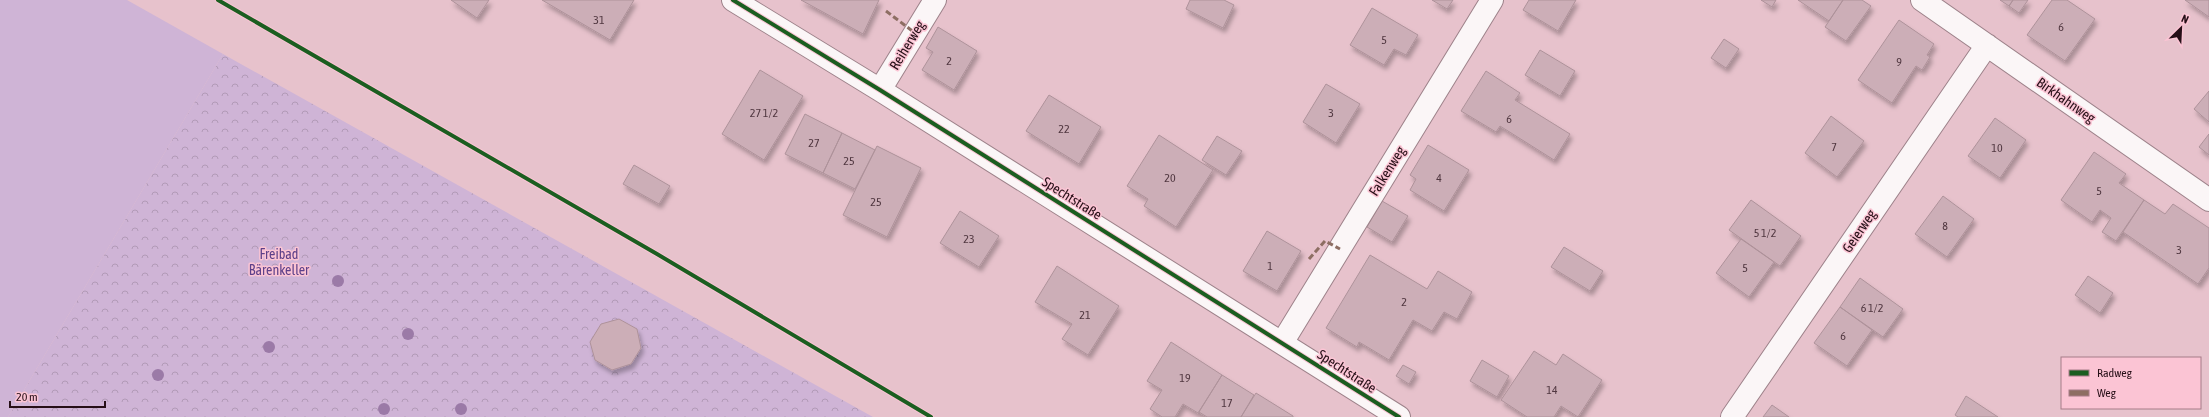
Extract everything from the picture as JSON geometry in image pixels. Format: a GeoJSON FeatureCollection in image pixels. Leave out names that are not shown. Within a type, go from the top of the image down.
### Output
{"type":"FeatureCollection","features":[{"type":"Feature","properties":{"kind":"street","name":"Spechtstraße"},"geometry":{"type":"LineString","coordinates":[[732,0],[880,90],[1399,417]]}},
{"type":"Feature","properties":{"kind":"street","name":"Reiherweg"},"geometry":{"type":"LineString","coordinates":[[880,90],[935,0]]}},
{"type":"Feature","properties":{"kind":"street","name":"Falkenweg"},"geometry":{"type":"LineString","coordinates":[[1282,343],[1492,0]]}},
{"type":"Feature","properties":{"kind":"street","name":"Birkhahnweg"},"geometry":{"type":"LineString","coordinates":[[1922,0],[2209,200]]}},
{"type":"Feature","properties":{"kind":"street","name":"Geierweg"},"geometry":{"type":"LineString","coordinates":[[1732,417],[1987,45]]}},
{"type":"Feature","properties":{"kind":"green space"},"geometry":{"type":"Polygon","coordinates":[[[0,0],[127,0],[223,54],[8,417],[0,417],[0,0]]]}},
{"type":"Feature","properties":{"kind":"green space","name":"Freibad Bärenkeller"},"geometry":{"type":"Polygon","coordinates":[[[223,54],[873,417],[8,417],[223,54]]]}},
{"type":"Feature","properties":{"kind":"building"},"geometry":{"type":"Polygon","coordinates":[[[451,0],[489,0],[477,18],[451,0]]]}},
{"type":"Feature","properties":{"kind":"building"},"geometry":{"type":"Polygon","coordinates":[[[542,0],[634,0],[610,40],[542,0]]]}},
{"type":"Feature","properties":{"kind":"building"},"geometry":{"type":"Polygon","coordinates":[[[801,0],[879,0],[863,34],[801,0]]]}},
{"type":"Feature","properties":{"kind":"building"},"geometry":{"type":"Polygon","coordinates":[[[1190,0],[1224,0],[1234,5],[1223,28],[1186,9],[1190,0]]]}},
{"type":"Feature","properties":{"kind":"building"},"geometry":{"type":"Polygon","coordinates":[[[1432,0],[1453,0],[1447,9],[1432,0]]]}},
{"type":"Feature","properties":{"kind":"building"},"geometry":{"type":"Polygon","coordinates":[[[1529,0],[1576,0],[1558,31],[1523,10],[1529,0]]]}},
{"type":"Feature","properties":{"kind":"building"},"geometry":{"type":"Polygon","coordinates":[[[1761,0],[1776,0],[1772,7],[1761,0]]]}},
{"type":"Feature","properties":{"kind":"building"},"geometry":{"type":"Polygon","coordinates":[[[1798,0],[1843,0],[1829,21],[1798,0]]]}},
{"type":"Feature","properties":{"kind":"building"},"geometry":{"type":"Polygon","coordinates":[[[1843,0],[1862,0],[1871,6],[1846,41],[1825,27],[1843,0]]]}},
{"type":"Feature","properties":{"kind":"building"},"geometry":{"type":"Polygon","coordinates":[[[2000,0],[2013,0],[2009,6],[2000,0]]]}},
{"type":"Feature","properties":{"kind":"building"},"geometry":{"type":"Polygon","coordinates":[[[2013,0],[2028,0],[2019,13],[2009,6],[2013,0]]]}},
{"type":"Feature","properties":{"kind":"building"},"geometry":{"type":"Polygon","coordinates":[[[2052,0],[2067,0],[2095,19],[2065,61],[2027,35],[2052,0]]]}},
{"type":"Feature","properties":{"kind":"building"},"geometry":{"type":"Polygon","coordinates":[[[2185,0],[2209,0],[2209,17],[2185,0]]]}},
{"type":"Feature","properties":{"kind":"building"},"geometry":{"type":"Polygon","coordinates":[[[1372,8],[1418,35],[1406,55],[1394,49],[1384,65],[1350,45],[1372,8]]]}},
{"type":"Feature","properties":{"kind":"building"},"geometry":{"type":"Polygon","coordinates":[[[1899,20],[1934,44],[1927,55],[1930,57],[1922,70],[1916,66],[1892,103],[1858,80],[1899,20]]]}},
{"type":"Feature","properties":{"kind":"building"},"geometry":{"type":"Polygon","coordinates":[[[938,27],[977,51],[954,90],[922,70],[933,52],[926,48],[938,27]]]}},
{"type":"Feature","properties":{"kind":"building"},"geometry":{"type":"Polygon","coordinates":[[[1724,39],[1739,49],[1726,68],[1711,58],[1724,39]]]}},
{"type":"Feature","properties":{"kind":"building"},"geometry":{"type":"Polygon","coordinates":[[[1540,50],[1575,71],[1560,96],[1525,75],[1540,50]]]}},
{"type":"Feature","properties":{"kind":"building"},"geometry":{"type":"Polygon","coordinates":[[[760,70],[803,96],[764,160],[722,134],[760,70]]]}},
{"type":"Feature","properties":{"kind":"building"},"geometry":{"type":"Polygon","coordinates":[[[1486,71],[1520,93],[1515,100],[1570,134],[1554,160],[1500,126],[1496,132],[1461,111],[1486,71]]]}},
{"type":"Feature","properties":{"kind":"building"},"geometry":{"type":"Polygon","coordinates":[[[1326,84],[1360,104],[1336,143],[1303,122],[1326,84]]]}},
{"type":"Feature","properties":{"kind":"building"},"geometry":{"type":"Polygon","coordinates":[[[2209,91],[2209,122],[2194,109],[2209,91]]]}},
{"type":"Feature","properties":{"kind":"building"},"geometry":{"type":"Polygon","coordinates":[[[1049,95],[1101,127],[1079,164],[1026,131],[1049,95]]]}},
{"type":"Feature","properties":{"kind":"building"},"geometry":{"type":"Polygon","coordinates":[[[805,114],[842,133],[823,173],[785,154],[805,114]]]}},
{"type":"Feature","properties":{"kind":"building"},"geometry":{"type":"Polygon","coordinates":[[[1831,116],[1864,141],[1837,177],[1805,153],[1831,116]]]}},
{"type":"Feature","properties":{"kind":"building"},"geometry":{"type":"Polygon","coordinates":[[[1995,118],[2026,140],[2000,178],[1968,156],[1995,118]]]}},
{"type":"Feature","properties":{"kind":"building"},"geometry":{"type":"Polygon","coordinates":[[[842,133],[875,150],[855,189],[823,173],[842,133]]]}},
{"type":"Feature","properties":{"kind":"building"},"geometry":{"type":"Polygon","coordinates":[[[2209,134],[2209,155],[2199,147],[2209,134]]]}},
{"type":"Feature","properties":{"kind":"building"},"geometry":{"type":"Polygon","coordinates":[[[1159,135],[1213,170],[1176,227],[1144,206],[1148,199],[1127,186],[1159,135]]]}},
{"type":"Feature","properties":{"kind":"building"},"geometry":{"type":"Polygon","coordinates":[[[1217,136],[1242,151],[1226,175],[1202,160],[1217,136]]]}},
{"type":"Feature","properties":{"kind":"building"},"geometry":{"type":"Polygon","coordinates":[[[1428,145],[1469,170],[1444,211],[1410,190],[1416,179],[1410,175],[1428,145]]]}},
{"type":"Feature","properties":{"kind":"building"},"geometry":{"type":"Polygon","coordinates":[[[877,146],[921,168],[887,237],[843,215],[877,146]]]}},
{"type":"Feature","properties":{"kind":"building"},"geometry":{"type":"Polygon","coordinates":[[[2094,152],[2126,174],[2119,183],[2144,200],[2116,241],[2102,232],[2111,218],[2100,210],[2092,222],[2061,200],[2094,152]]]}},
{"type":"Feature","properties":{"kind":"building"},"geometry":{"type":"Polygon","coordinates":[[[634,165],[670,186],[659,204],[623,184],[634,165]]]}},
{"type":"Feature","properties":{"kind":"building"},"geometry":{"type":"Polygon","coordinates":[[[1943,196],[1974,219],[1947,257],[1915,234],[1943,196]]]}},
{"type":"Feature","properties":{"kind":"building"},"geometry":{"type":"Polygon","coordinates":[[[1751,200],[1801,236],[1780,266],[1729,230],[1751,200]]]}},
{"type":"Feature","properties":{"kind":"building"},"geometry":{"type":"Polygon","coordinates":[[[2144,200],[2165,214],[2173,204],[2209,228],[2209,268],[2198,284],[2123,232],[2144,200]]]}},
{"type":"Feature","properties":{"kind":"building"},"geometry":{"type":"Polygon","coordinates":[[[1382,201],[1408,216],[1392,242],[1367,227],[1382,201]]]}},
{"type":"Feature","properties":{"kind":"building"},"geometry":{"type":"Polygon","coordinates":[[[960,211],[999,236],[979,267],[940,243],[960,211]]]}},
{"type":"Feature","properties":{"kind":"building"},"geometry":{"type":"Polygon","coordinates":[[[1267,231],[1301,251],[1277,291],[1243,271],[1267,231]]]}},
{"type":"Feature","properties":{"kind":"building"},"geometry":{"type":"Polygon","coordinates":[[[1741,239],[1774,262],[1749,297],[1716,273],[1741,239]]]}},
{"type":"Feature","properties":{"kind":"building"},"geometry":{"type":"Polygon","coordinates":[[[1564,247],[1603,271],[1590,291],[1551,267],[1564,247]]]}},
{"type":"Feature","properties":{"kind":"building"},"geometry":{"type":"Polygon","coordinates":[[[1370,255],[1427,289],[1438,271],[1472,292],[1457,319],[1444,312],[1432,331],[1413,320],[1389,360],[1359,342],[1357,347],[1326,328],[1370,255]]]}},
{"type":"Feature","properties":{"kind":"building"},"geometry":{"type":"Polygon","coordinates":[[[1057,266],[1119,306],[1088,355],[1062,339],[1072,324],[1035,302],[1057,266]]]}},
{"type":"Feature","properties":{"kind":"building"},"geometry":{"type":"Polygon","coordinates":[[[2088,276],[2113,293],[2100,313],[2075,295],[2088,276]]]}},
{"type":"Feature","properties":{"kind":"building"},"geometry":{"type":"Polygon","coordinates":[[[1860,278],[1903,309],[1883,337],[1840,307],[1860,278]]]}},
{"type":"Feature","properties":{"kind":"building"},"geometry":{"type":"Polygon","coordinates":[[[1840,307],[1872,330],[1847,366],[1814,343],[1840,307]]]}},
{"type":"Feature","properties":{"kind":"building"},"geometry":{"type":"Polygon","coordinates":[[[619,319],[637,329],[641,348],[631,364],[612,370],[595,360],[590,342],[601,324],[619,319]]]}},
{"type":"Feature","properties":{"kind":"building"},"geometry":{"type":"Polygon","coordinates":[[[1171,342],[1222,375],[1198,413],[1183,404],[1175,417],[1162,417],[1150,409],[1162,390],[1147,381],[1171,342]]]}},
{"type":"Feature","properties":{"kind":"building"},"geometry":{"type":"Polygon","coordinates":[[[1534,351],[1556,365],[1563,354],[1602,380],[1578,417],[1561,406],[1554,417],[1527,417],[1501,400],[1534,351]]]}},
{"type":"Feature","properties":{"kind":"building"},"geometry":{"type":"Polygon","coordinates":[[[1482,360],[1509,376],[1497,397],[1470,381],[1482,360]]]}},
{"type":"Feature","properties":{"kind":"building"},"geometry":{"type":"Polygon","coordinates":[[[1403,365],[1416,372],[1409,384],[1396,376],[1403,365]]]}},
{"type":"Feature","properties":{"kind":"building"},"geometry":{"type":"Polygon","coordinates":[[[1222,375],[1254,395],[1241,417],[1207,417],[1199,412],[1222,375]]]}},
{"type":"Feature","properties":{"kind":"building"},"geometry":{"type":"Polygon","coordinates":[[[1256,393],[1293,416],[1293,417],[1241,417],[1256,393]]]}},
{"type":"Feature","properties":{"kind":"building"},"geometry":{"type":"Polygon","coordinates":[[[1966,396],[1998,417],[1958,417],[1955,415],[1966,396]]]}},
{"type":"Feature","properties":{"kind":"building"},"geometry":{"type":"Polygon","coordinates":[[[1772,405],[1789,417],[1763,417],[1772,405]]]}},
{"type":"Feature","properties":{"kind":"marked path"},"geometry":{"type":"LineString","coordinates":[[886,11],[915,33]]}},
{"type":"Feature","properties":{"kind":"marked path"},"geometry":{"type":"LineString","coordinates":[[1309,259],[1325,241],[1340,249]]}},
{"type":"Feature","properties":{"kind":"cycle path"},"geometry":{"type":"LineString","coordinates":[[218,0],[657,254],[931,417]]}},
{"type":"Feature","properties":{"kind":"cycle path"},"geometry":{"type":"LineString","coordinates":[[733,0],[880,90],[1399,417]]}}]}
